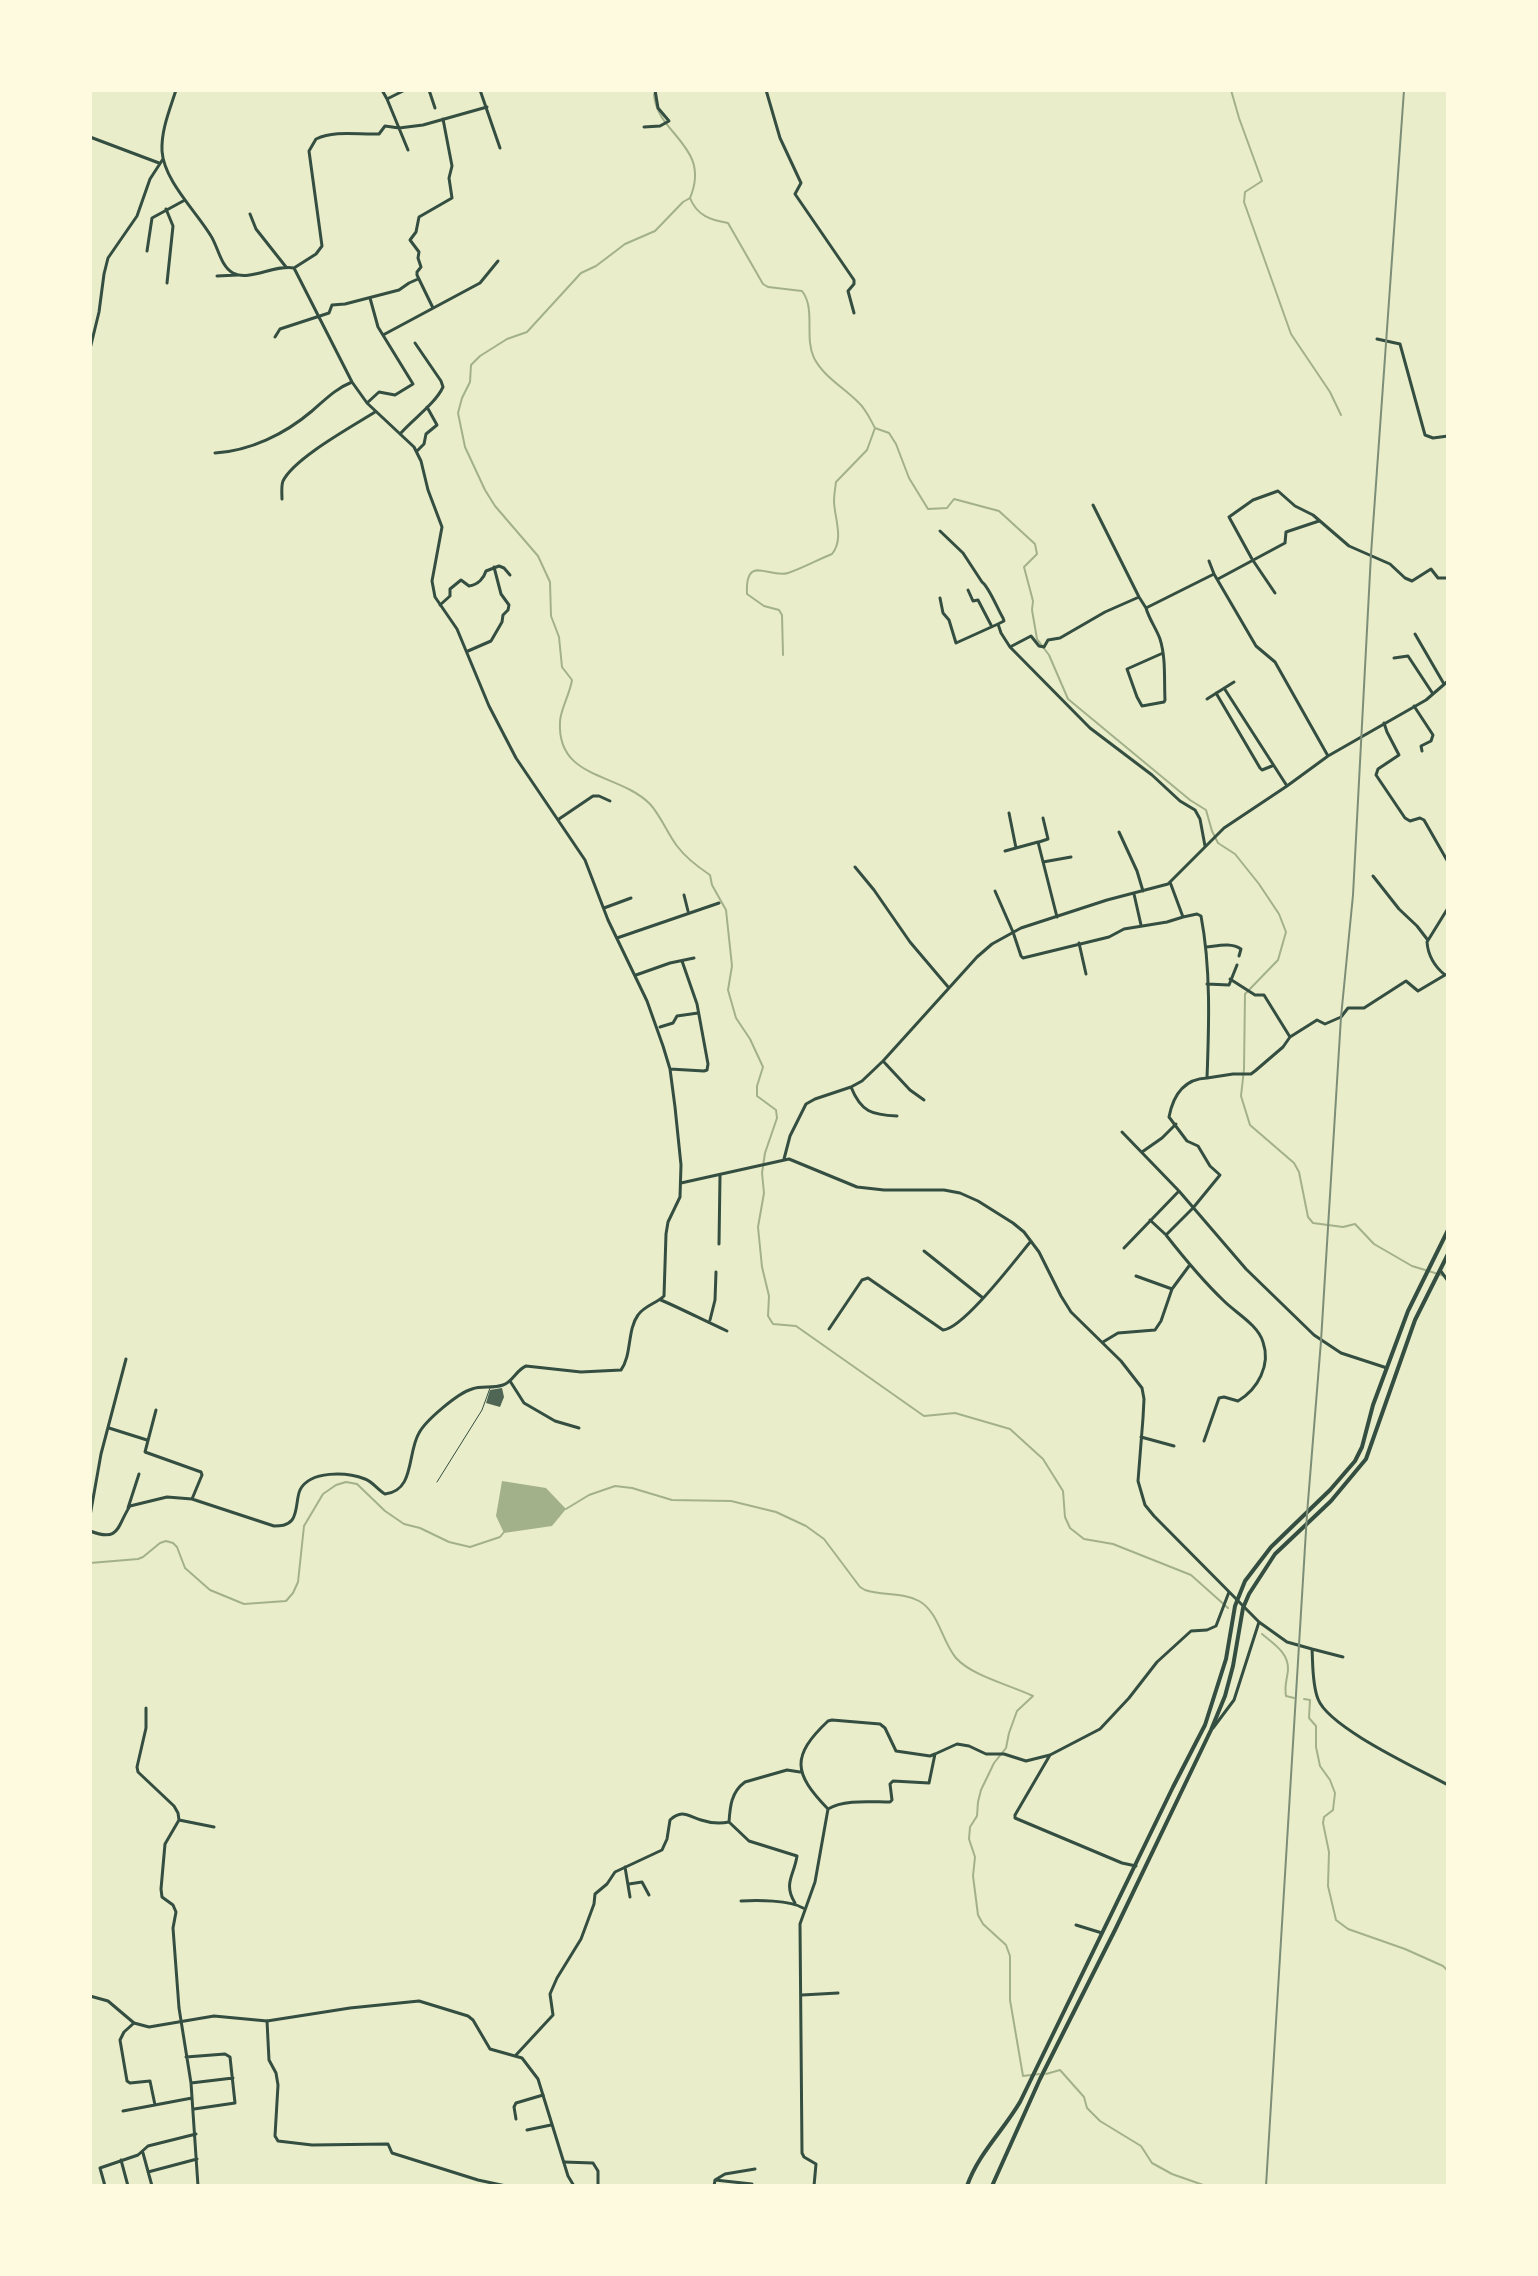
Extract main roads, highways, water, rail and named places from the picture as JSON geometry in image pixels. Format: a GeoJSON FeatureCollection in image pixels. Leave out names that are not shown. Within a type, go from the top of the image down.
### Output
{"type":"FeatureCollection","features":[{"type":"Feature","properties":{"kind":"main road"},"geometry":{"type":"LineString","coordinates":[[967,2186],[979,2159],[1009,2122],[1020,2102],[1205,1725],[1226,1659],[1234,1610],[1241,1590],[1261,1559],[1355,1461],[1408,1311],[1448,1230]]}},
{"type":"Feature","properties":{"kind":"main road"},"geometry":{"type":"LineString","coordinates":[[992,2186],[1009,2144],[1211,1730],[1225,1696],[1241,1616],[1249,1594],[1275,1554],[1331,1501],[1360,1469],[1369,1454],[1415,1320],[1448,1254]]}},
{"type":"Feature","properties":{"kind":"main road"},"geometry":{"type":"LineString","coordinates":[[1065,2008],[1073,2012]]}},
{"type":"Feature","properties":{"kind":"waterway"},"geometry":{"type":"LineString","coordinates":[[1231,90],[1262,181],[1245,192],[1244,202],[1291,334],[1330,392],[1341,415]]}},
{"type":"Feature","properties":{"kind":"waterway"},"geometry":{"type":"LineString","coordinates":[[654,94],[657,108],[694,165],[695,180],[690,198],[696,209],[705,216],[728,223],[763,284],[802,291],[808,306],[814,358],[828,376],[861,405],[875,428],[867,450],[836,482],[834,502],[838,542],[832,554],[788,573],[760,570],[750,574],[747,594],[764,606],[779,610],[782,615],[783,655]]}},
{"type":"Feature","properties":{"kind":"waterway"},"geometry":{"type":"LineString","coordinates":[[690,198],[655,231],[625,244],[596,266],[581,273],[527,332],[507,339],[480,356],[471,365],[470,382],[458,413],[465,447],[485,490],[538,556],[550,582],[551,616],[559,637],[562,667],[572,680],[560,722],[562,741],[568,755],[592,773],[637,794],[650,804],[673,841],[692,862],[710,875],[726,910],[732,966],[728,990],[736,1018],[763,1067],[757,1096],[776,1110],[777,1118],[765,1153],[762,1173],[764,1193],[758,1227],[769,1296],[768,1316],[773,1324],[796,1326],[924,1416],[955,1413],[1010,1429],[1043,1459],[1063,1491],[1065,1517],[1070,1528],[1084,1539],[1113,1544],[1191,1575],[1228,1608]]}},
{"type":"Feature","properties":{"kind":"waterway"},"geometry":{"type":"LineString","coordinates":[[875,428],[889,433],[909,478],[928,509],[947,508],[954,499],[999,511],[1035,544],[1037,554],[1024,567],[1033,601],[1037,639],[1049,655],[1068,699],[1206,810],[1218,843],[1235,854],[1279,914],[1286,932],[1278,960],[1245,994],[1241,1096],[1250,1125],[1294,1163],[1299,1172],[1308,1217],[1313,1223],[1343,1227],[1355,1224],[1374,1244],[1412,1266],[1448,1277]]}},
{"type":"Feature","properties":{"kind":"waterway"},"geometry":{"type":"LineString","coordinates":[[90,1563],[138,1559],[166,1541],[177,1547],[185,1568],[210,1590],[244,1604],[286,1601],[298,1582],[304,1526],[323,1494],[346,1482],[357,1484],[385,1511],[404,1524],[449,1542],[470,1547],[500,1537],[504,1532]]}},
{"type":"Feature","properties":{"kind":"waterway"},"geometry":{"type":"LineString","coordinates":[[566,1509],[589,1495],[615,1486],[672,1500],[731,1501],[776,1512],[806,1526],[824,1539],[860,1587],[872,1592],[913,1598],[926,1606],[951,1651],[963,1664],[981,1675],[1033,1696],[1017,1711],[1006,1748],[994,1763],[981,1790],[969,1839],[975,1857],[973,1876],[978,1915],[983,1924],[1006,1945],[1010,1956],[1010,2000],[1023,2076],[1039,2074]]}},
{"type":"Feature","properties":{"kind":"waterway"},"geometry":{"type":"LineString","coordinates":[[1262,1634],[1280,1649],[1286,1659],[1286,1696],[1294,1698]]}},
{"type":"Feature","properties":{"kind":"waterway"},"geometry":{"type":"LineString","coordinates":[[1304,1699],[1310,1700],[1309,1718],[1316,1726],[1320,1766],[1335,1793],[1333,1810],[1324,1817],[1323,1823],[1329,1852],[1328,1886],[1336,1920],[1348,1929],[1405,1949],[1448,1971]]}},
{"type":"Feature","properties":{"kind":"waterway"},"geometry":{"type":"LineString","coordinates":[[1046,2074],[1060,2070],[1084,2097],[1087,2108],[1100,2121],[1141,2146],[1152,2163],[1206,2186]]}},
{"type":"Feature","properties":{"kind":"railway"},"geometry":{"type":"LineString","coordinates":[[1266,2186],[1307,1514],[1341,1017],[1353,895],[1371,554],[1404,90]]}}]}
